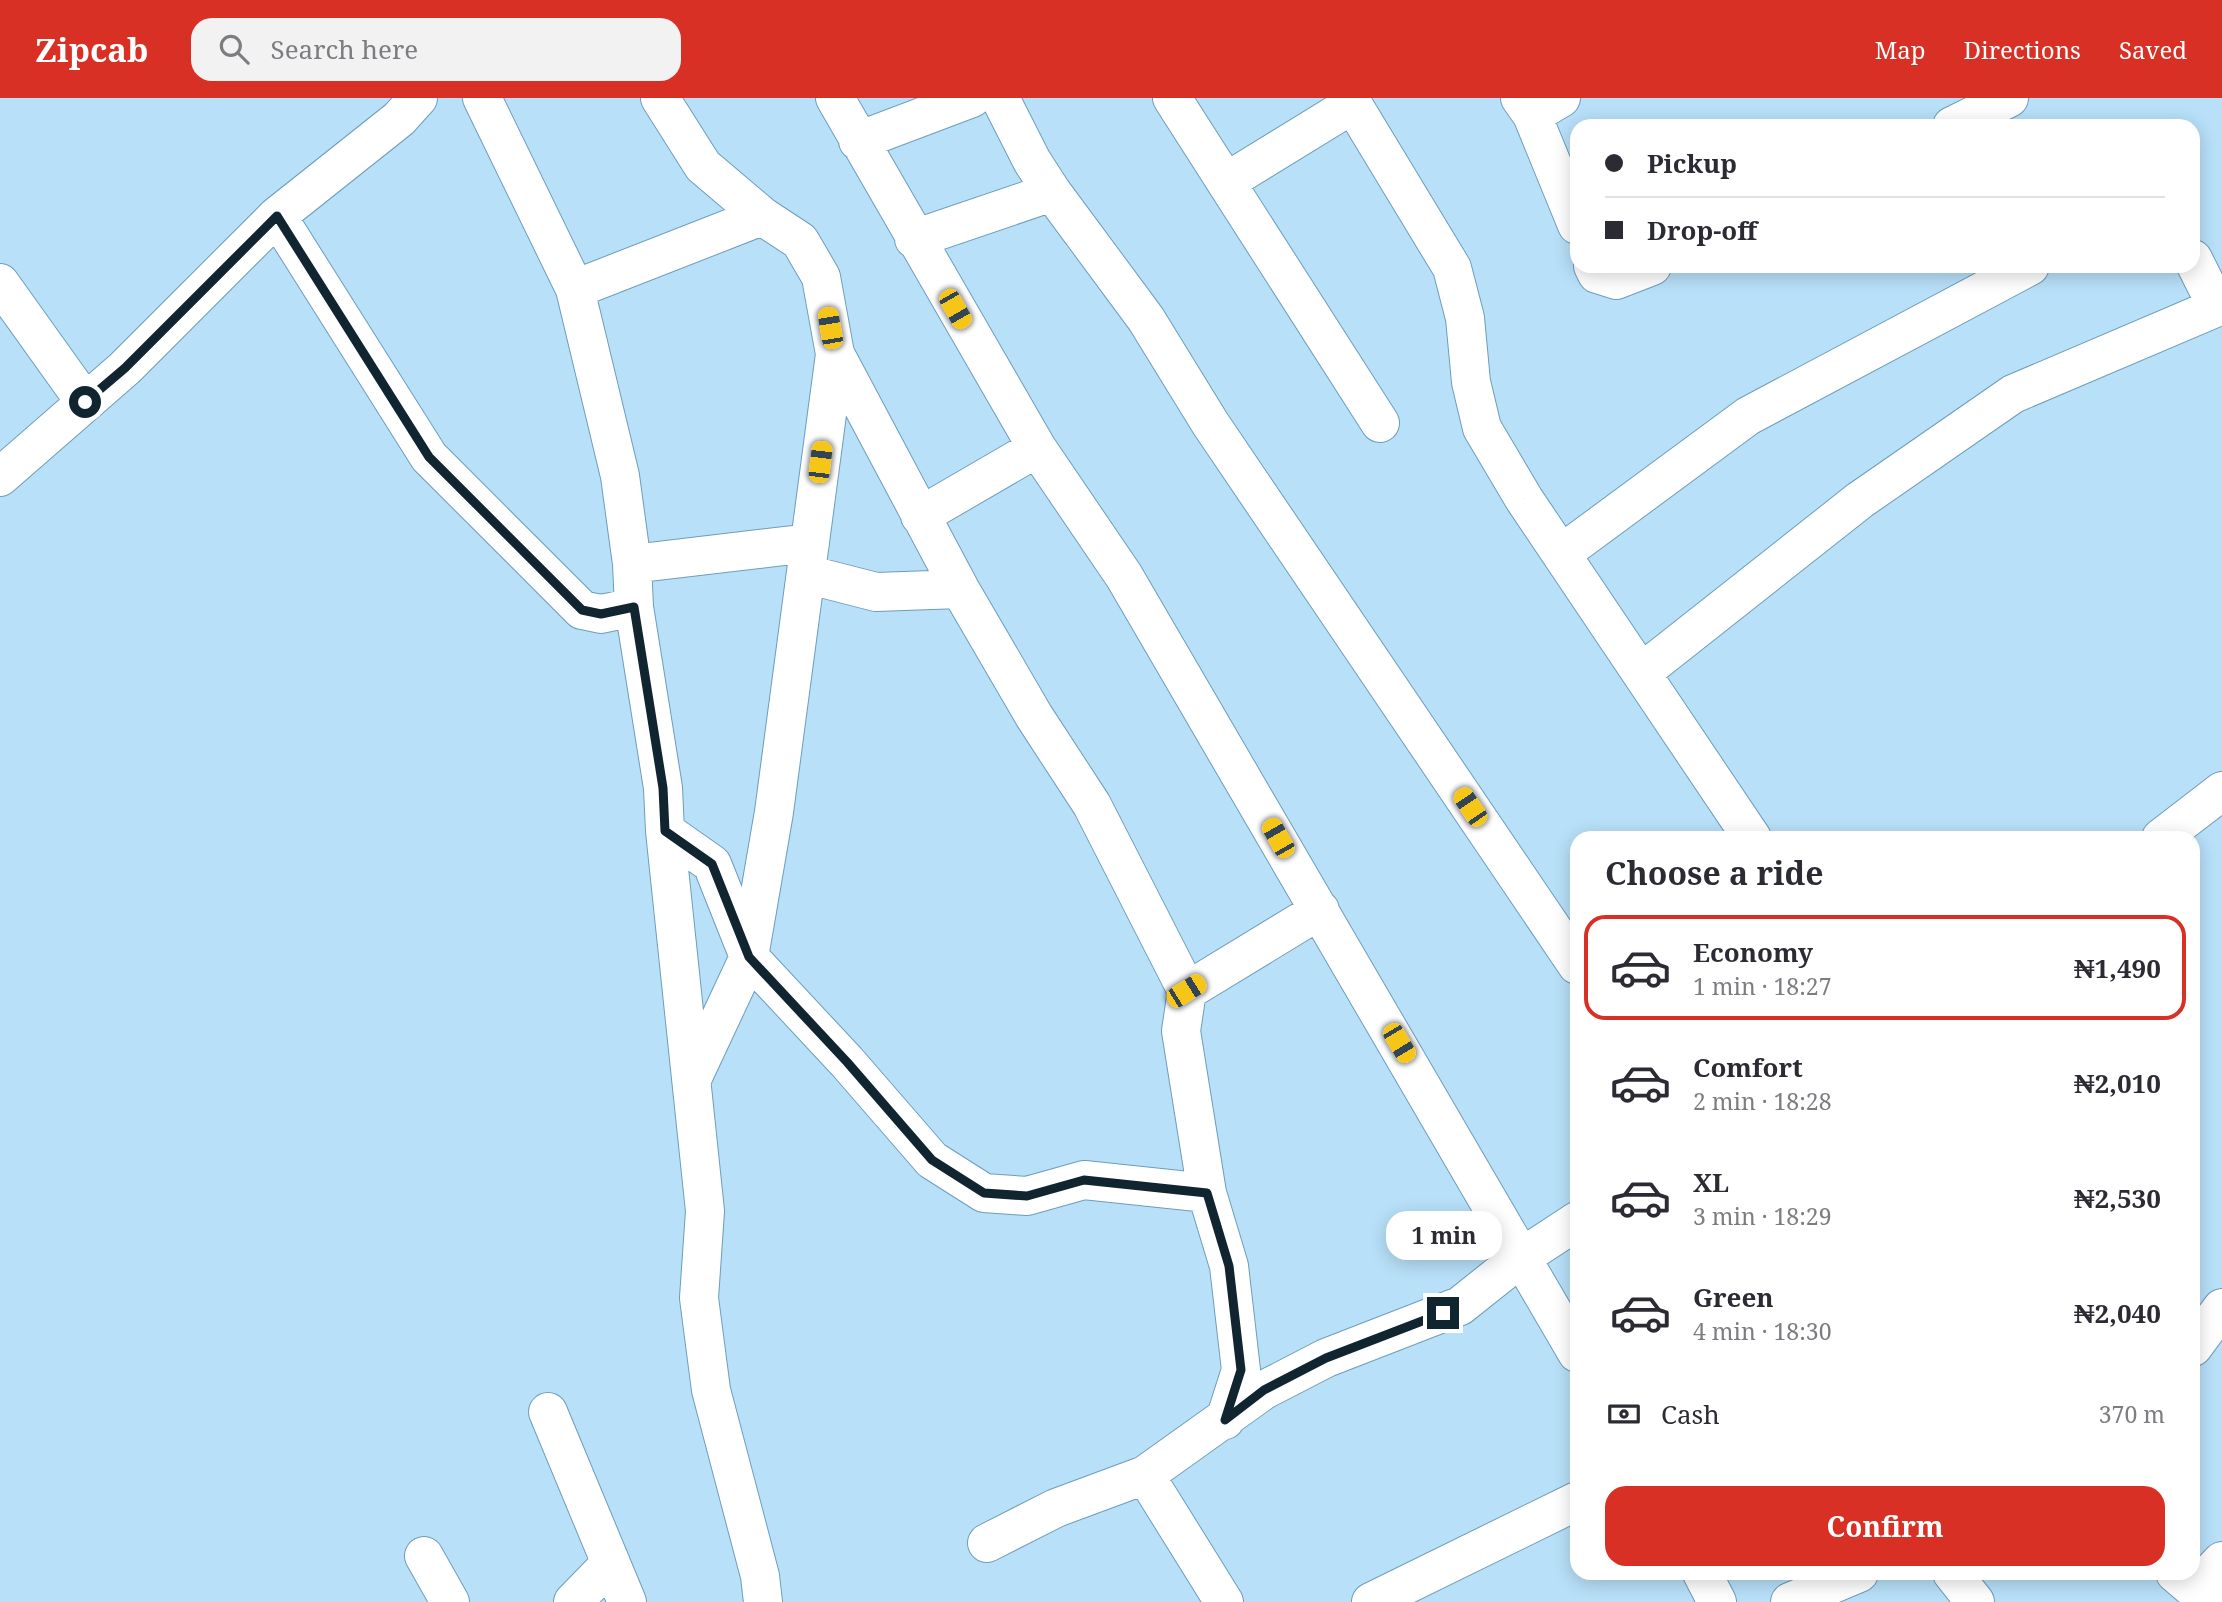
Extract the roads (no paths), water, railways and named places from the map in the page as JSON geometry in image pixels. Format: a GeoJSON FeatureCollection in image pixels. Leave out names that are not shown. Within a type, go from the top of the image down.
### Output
{"type":"FeatureCollection","features":[{"type":"Feature","properties":{"kind":"street"},"geometry":{"type":"LineString","coordinates":[[482,98],[575,289],[620,476],[632,564],[634,607],[663,788],[665,831],[705,1211],[699,1298],[711,1390],[760,1576],[763,1602]]}},
{"type":"Feature","properties":{"kind":"street"},"geometry":{"type":"LineString","coordinates":[[660,98],[703,166],[762,216],[800,241],[821,277],[835,354],[960,589],[1034,716],[1092,805],[1186,991],[1181,1031],[1207,1193],[1229,1266],[1241,1370],[1225,1420]]}},
{"type":"Feature","properties":{"kind":"street"},"geometry":{"type":"LineString","coordinates":[[835,98],[1037,448],[1124,576],[1477,1177],[1520,1259],[1570,1341]]}},
{"type":"Feature","properties":{"kind":"street"},"geometry":{"type":"LineString","coordinates":[[858,141],[972,98]]}},
{"type":"Feature","properties":{"kind":"street"},"geometry":{"type":"LineString","coordinates":[[1000,98],[1032,161],[1052,192],[1146,319],[1210,423],[1570,955]]}},
{"type":"Feature","properties":{"kind":"street"},"geometry":{"type":"LineString","coordinates":[[1172,98],[1380,424]]}},
{"type":"Feature","properties":{"kind":"street"},"geometry":{"type":"LineString","coordinates":[[1966,119],[2009,98]]}},
{"type":"Feature","properties":{"kind":"street"},"geometry":{"type":"LineString","coordinates":[[1226,182],[1351,101],[1452,268],[1465,318],[1471,382],[1482,428],[1561,554],[1747,831]]}},
{"type":"Feature","properties":{"kind":"street"},"geometry":{"type":"LineString","coordinates":[[1538,103],[1570,203]]}},
{"type":"Feature","properties":{"kind":"street"},"geometry":{"type":"LineString","coordinates":[[0,477],[125,368],[277,216],[399,105]]}},
{"type":"Feature","properties":{"kind":"street"},"geometry":{"type":"LineString","coordinates":[[914,239],[1052,192]]}},
{"type":"Feature","properties":{"kind":"street"},"geometry":{"type":"LineString","coordinates":[[277,216],[429,457],[582,610],[601,614],[634,607]]}},
{"type":"Feature","properties":{"kind":"street"},"geometry":{"type":"LineString","coordinates":[[575,289],[762,216]]}},
{"type":"Feature","properties":{"kind":"street"},"geometry":{"type":"LineString","coordinates":[[1641,673],[1860,500],[2013,394],[2220,306],[2200,270]]}},
{"type":"Feature","properties":{"kind":"street"},"geometry":{"type":"LineString","coordinates":[[1596,273],[1616,280],[1634,273]]}},
{"type":"Feature","properties":{"kind":"street"},"geometry":{"type":"LineString","coordinates":[[1561,554],[1748,416],[2017,273]]}},
{"type":"Feature","properties":{"kind":"street"},"geometry":{"type":"LineString","coordinates":[[0,283],[85,402]]}},
{"type":"Feature","properties":{"kind":"street"},"geometry":{"type":"LineString","coordinates":[[692,1079],[749,957],[774,812],[835,354]]}},
{"type":"Feature","properties":{"kind":"street"},"geometry":{"type":"LineString","coordinates":[[920,516],[1037,448]]}},
{"type":"Feature","properties":{"kind":"street"},"geometry":{"type":"LineString","coordinates":[[632,564],[808,559],[876,592],[960,589]]}},
{"type":"Feature","properties":{"kind":"street"},"geometry":{"type":"LineString","coordinates":[[2170,831],[2222,791]]}},
{"type":"Feature","properties":{"kind":"street"},"geometry":{"type":"LineString","coordinates":[[665,831],[712,864],[749,957],[847,1062],[932,1160],[984,1193],[1027,1196],[1084,1180],[1207,1193]]}},
{"type":"Feature","properties":{"kind":"street"},"geometry":{"type":"LineString","coordinates":[[1186,991],[1321,910]]}},
{"type":"Feature","properties":{"kind":"street"},"geometry":{"type":"LineString","coordinates":[[987,1543],[1056,1508],[1145,1475],[1264,1390],[1326,1358],[1460,1306],[1520,1259],[1570,1226]]}},
{"type":"Feature","properties":{"kind":"street"},"geometry":{"type":"LineString","coordinates":[[2200,1338],[2222,1308]]}},
{"type":"Feature","properties":{"kind":"street"},"geometry":{"type":"LineString","coordinates":[[548,1412],[627,1602]]}},
{"type":"Feature","properties":{"kind":"street"},"geometry":{"type":"LineString","coordinates":[[1145,1475],[1224,1602]]}},
{"type":"Feature","properties":{"kind":"street"},"geometry":{"type":"LineString","coordinates":[[1371,1602],[1570,1504]]}},
{"type":"Feature","properties":{"kind":"street"},"geometry":{"type":"LineString","coordinates":[[424,1556],[450,1602]]}},
{"type":"Feature","properties":{"kind":"street"},"geometry":{"type":"LineString","coordinates":[[2193,1588],[2222,1561]]}},
{"type":"Feature","properties":{"kind":"street"},"geometry":{"type":"LineString","coordinates":[[573,1602],[611,1563]]}},
{"type":"Feature","properties":{"kind":"street"},"geometry":{"type":"LineString","coordinates":[[1706,1580],[1717,1602]]}},
{"type":"Feature","properties":{"kind":"street"},"geometry":{"type":"LineString","coordinates":[[1790,1602],[1842,1580]]}},
{"type":"Feature","properties":{"kind":"street"},"geometry":{"type":"LineString","coordinates":[[1958,1580],[1975,1602]]}}]}
